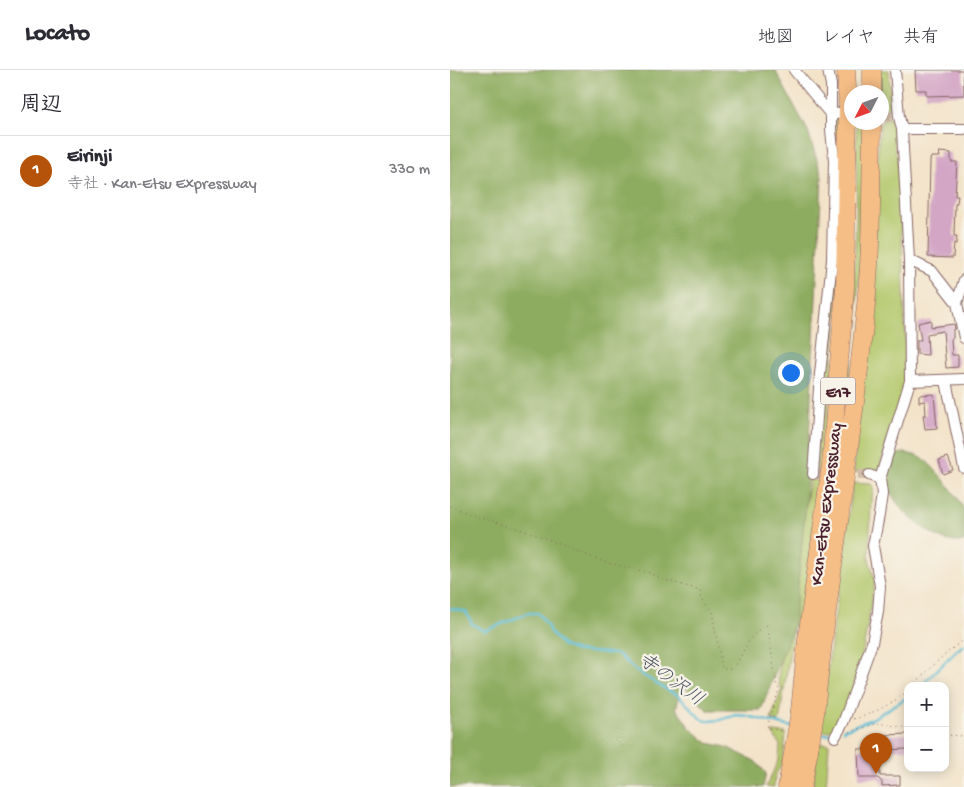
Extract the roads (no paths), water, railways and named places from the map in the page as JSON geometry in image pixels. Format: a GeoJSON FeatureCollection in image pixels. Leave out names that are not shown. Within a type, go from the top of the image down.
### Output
{"type":"FeatureCollection","features":[{"type":"Feature","properties":{"kind":"highway","name":"Kan-Etsu Expressway"},"geometry":{"type":"LineString","coordinates":[[808,712],[807,639],[831,464],[845,288],[848,106],[846,70]]}},
{"type":"Feature","properties":{"kind":"highway"},"geometry":{"type":"LineString","coordinates":[[872,70],[872,85]]}},
{"type":"Feature","properties":{"kind":"highway","name":"Kan-Etsu Expressway"},"geometry":{"type":"LineString","coordinates":[[802,787],[802,749],[821,653],[848,463],[866,314],[872,130]]}},
{"type":"Feature","properties":{"kind":"highway","name":"Kan-Etsu Expressway"},"geometry":{"type":"LineString","coordinates":[[787,787],[802,749]]}},
{"type":"Feature","properties":{"kind":"street"},"geometry":{"type":"LineString","coordinates":[[794,70],[836,114]]}},
{"type":"Feature","properties":{"kind":"street"},"geometry":{"type":"LineString","coordinates":[[813,474],[820,374],[832,260],[836,114],[828,70]]}},
{"type":"Feature","properties":{"kind":"street"},"geometry":{"type":"LineString","coordinates":[[835,736],[843,724],[872,643],[878,612],[880,586],[873,546],[882,494],[880,479],[910,381],[909,260],[902,129],[899,117],[895,70]]}},
{"type":"Feature","properties":{"kind":"street"},"geometry":{"type":"LineString","coordinates":[[902,129],[964,129]]}},
{"type":"Feature","properties":{"kind":"street"},"geometry":{"type":"LineString","coordinates":[[909,260],[932,270],[957,303],[964,338]]}},
{"type":"Feature","properties":{"kind":"street"},"geometry":{"type":"LineString","coordinates":[[957,303],[964,280]]}},
{"type":"Feature","properties":{"kind":"street"},"geometry":{"type":"LineString","coordinates":[[910,381],[964,379]]}},
{"type":"Feature","properties":{"kind":"street"},"geometry":{"type":"LineString","coordinates":[[946,381],[964,468]]}},
{"type":"Feature","properties":{"kind":"street"},"geometry":{"type":"LineString","coordinates":[[869,475],[880,479]]}},
{"type":"Feature","properties":{"kind":"waterway","name":"寺の沢川"},"geometry":{"type":"LineString","coordinates":[[450,608],[466,612],[472,624],[484,631],[528,613],[538,613],[550,632],[563,646],[577,651],[619,655],[636,671],[678,695],[700,718],[706,721],[720,720],[736,715],[792,727]]}},
{"type":"Feature","properties":{"kind":"waterway","name":"寺の沢川"},"geometry":{"type":"LineString","coordinates":[[925,682],[964,645]]}},
{"type":"Feature","properties":{"kind":"waterway","name":"寺の沢川"},"geometry":{"type":"LineString","coordinates":[[843,730],[872,719],[904,699]]}},
{"type":"Feature","properties":{"kind":"waterway","name":"寺の沢川"},"geometry":{"type":"LineString","coordinates":[[819,735],[833,734]]}},
{"type":"Feature","properties":{"kind":"tunnel"},"geometry":{"type":"LineString","coordinates":[[889,116],[899,117]]}},
{"type":"Feature","properties":{"kind":"tunnel"},"geometry":{"type":"LineString","coordinates":[[813,474],[869,475]]}},
{"type":"Feature","properties":{"kind":"place","name":"Eirinji"},"geometry":{"type":"Point","coordinates":[876,774]}}]}
